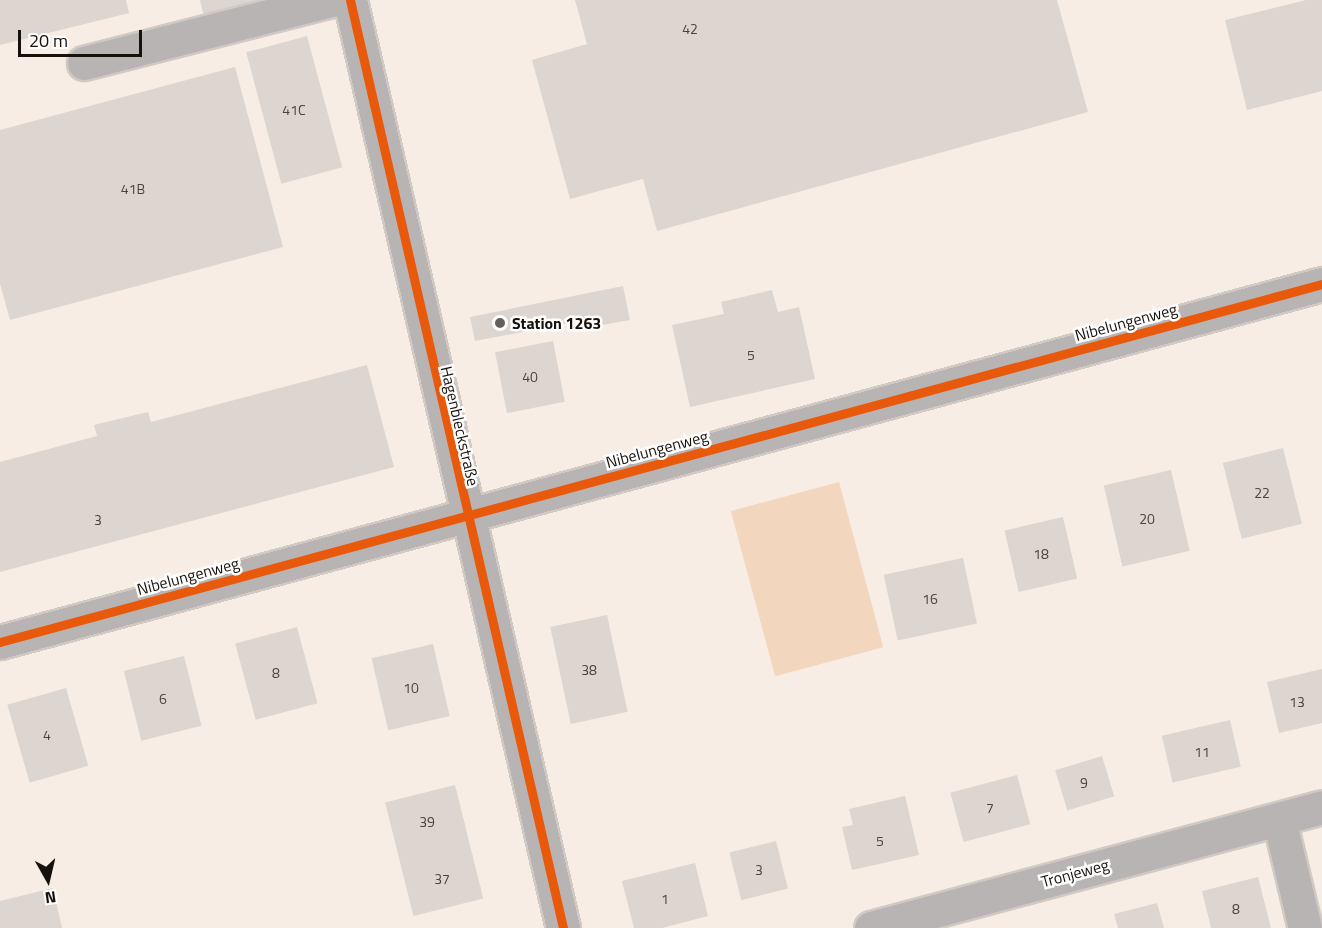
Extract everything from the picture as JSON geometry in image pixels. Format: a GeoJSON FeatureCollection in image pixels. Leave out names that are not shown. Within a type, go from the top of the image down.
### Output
{"type":"FeatureCollection","features":[{"type":"Feature","properties":{"kind":"street"},"geometry":{"type":"LineString","coordinates":[[84,63],[332,0]]}},
{"type":"Feature","properties":{"kind":"street","name":"Hagenbleckstraße"},"geometry":{"type":"LineString","coordinates":[[350,0],[465,517],[563,928]]}},
{"type":"Feature","properties":{"kind":"street","name":"Nibelungenweg"},"geometry":{"type":"LineString","coordinates":[[0,642],[1322,284]]}},
{"type":"Feature","properties":{"kind":"street","name":"Tronjeweg"},"geometry":{"type":"LineString","coordinates":[[871,928],[1322,807]]}},
{"type":"Feature","properties":{"kind":"street"},"geometry":{"type":"LineString","coordinates":[[1279,819],[1305,928]]}},
{"type":"Feature","properties":{"kind":"shaded area"},"geometry":{"type":"Polygon","coordinates":[[[839,482],[883,647],[775,676],[731,511],[839,482]]]}},
{"type":"Feature","properties":{"kind":"building"},"geometry":{"type":"Polygon","coordinates":[[[0,0],[126,0],[129,13],[0,45],[0,0]]]}},
{"type":"Feature","properties":{"kind":"building"},"geometry":{"type":"Polygon","coordinates":[[[200,0],[278,0],[204,18],[200,0]]]}},
{"type":"Feature","properties":{"kind":"building"},"geometry":{"type":"Polygon","coordinates":[[[575,0],[1057,0],[1088,112],[657,231],[643,179],[570,199],[532,60],[587,44],[575,0]]]}},
{"type":"Feature","properties":{"kind":"building"},"geometry":{"type":"Polygon","coordinates":[[[1306,0],[1322,0],[1322,91],[1247,110],[1225,20],[1306,0]]]}},
{"type":"Feature","properties":{"kind":"building"},"geometry":{"type":"Polygon","coordinates":[[[307,36],[342,167],[281,184],[246,52],[307,36]]]}},
{"type":"Feature","properties":{"kind":"building"},"geometry":{"type":"Polygon","coordinates":[[[235,67],[283,247],[10,320],[0,284],[0,130],[235,67]]]}},
{"type":"Feature","properties":{"kind":"building"},"geometry":{"type":"Polygon","coordinates":[[[623,286],[630,320],[596,326],[595,318],[475,341],[470,317],[623,286]]]}},
{"type":"Feature","properties":{"kind":"building"},"geometry":{"type":"Polygon","coordinates":[[[772,290],[778,312],[799,307],[815,379],[690,407],[672,325],[724,314],[721,302],[772,290]]]}},
{"type":"Feature","properties":{"kind":"building"},"geometry":{"type":"Polygon","coordinates":[[[553,341],[565,402],[507,413],[495,352],[553,341]]]}},
{"type":"Feature","properties":{"kind":"building"},"geometry":{"type":"Polygon","coordinates":[[[367,365],[394,467],[0,572],[0,462],[97,436],[94,425],[148,412],[151,422],[367,365]]]}},
{"type":"Feature","properties":{"kind":"building"},"geometry":{"type":"Polygon","coordinates":[[[1283,448],[1302,524],[1242,539],[1223,463],[1283,448]]]}},
{"type":"Feature","properties":{"kind":"building"},"geometry":{"type":"Polygon","coordinates":[[[1171,470],[1190,551],[1122,566],[1104,486],[1171,470]]]}},
{"type":"Feature","properties":{"kind":"building"},"geometry":{"type":"Polygon","coordinates":[[[1063,517],[1077,578],[1019,592],[1005,530],[1063,517]]]}},
{"type":"Feature","properties":{"kind":"building"},"geometry":{"type":"Polygon","coordinates":[[[963,558],[977,624],[898,640],[884,575],[963,558]]]}},
{"type":"Feature","properties":{"kind":"building"},"geometry":{"type":"Polygon","coordinates":[[[607,615],[628,712],[571,724],[550,627],[607,615]]]}},
{"type":"Feature","properties":{"kind":"building"},"geometry":{"type":"Polygon","coordinates":[[[297,627],[317,703],[256,720],[235,644],[297,627]]]}},
{"type":"Feature","properties":{"kind":"building"},"geometry":{"type":"Polygon","coordinates":[[[433,644],[450,716],[388,730],[372,658],[433,644]]]}},
{"type":"Feature","properties":{"kind":"building"},"geometry":{"type":"Polygon","coordinates":[[[184,656],[201,726],[141,741],[124,671],[184,656]]]}},
{"type":"Feature","properties":{"kind":"building"},"geometry":{"type":"Polygon","coordinates":[[[1322,669],[1322,723],[1279,733],[1267,682],[1322,669]]]}},
{"type":"Feature","properties":{"kind":"building"},"geometry":{"type":"Polygon","coordinates":[[[66,688],[88,766],[30,783],[7,705],[66,688]]]}},
{"type":"Feature","properties":{"kind":"building"},"geometry":{"type":"Polygon","coordinates":[[[1230,720],[1241,767],[1173,783],[1162,736],[1230,720]]]}},
{"type":"Feature","properties":{"kind":"building"},"geometry":{"type":"Polygon","coordinates":[[[1102,756],[1114,796],[1067,810],[1055,770],[1102,756]]]}},
{"type":"Feature","properties":{"kind":"building"},"geometry":{"type":"Polygon","coordinates":[[[1017,775],[1030,824],[964,842],[950,793],[1017,775]]]}},
{"type":"Feature","properties":{"kind":"building"},"geometry":{"type":"Polygon","coordinates":[[[455,785],[483,899],[413,916],[385,802],[455,785]]]}},
{"type":"Feature","properties":{"kind":"building"},"geometry":{"type":"Polygon","coordinates":[[[905,796],[919,855],[852,870],[842,827],[853,825],[849,809],[905,796]]]}},
{"type":"Feature","properties":{"kind":"building"},"geometry":{"type":"Polygon","coordinates":[[[776,841],[788,889],[741,900],[729,853],[776,841]]]}},
{"type":"Feature","properties":{"kind":"building"},"geometry":{"type":"Polygon","coordinates":[[[695,863],[708,916],[662,928],[634,928],[622,881],[695,863]]]}},
{"type":"Feature","properties":{"kind":"building"},"geometry":{"type":"Polygon","coordinates":[[[1258,877],[1271,928],[1211,928],[1202,891],[1258,877]]]}},
{"type":"Feature","properties":{"kind":"building"},"geometry":{"type":"Polygon","coordinates":[[[53,888],[62,928],[0,928],[0,901],[53,888]]]}},
{"type":"Feature","properties":{"kind":"building"},"geometry":{"type":"Polygon","coordinates":[[[1157,903],[1164,928],[1118,928],[1114,914],[1157,903]]]}},
{"type":"Feature","properties":{"kind":"cycle path"},"geometry":{"type":"LineString","coordinates":[[350,0],[563,928]]}},
{"type":"Feature","properties":{"kind":"cycle path"},"geometry":{"type":"LineString","coordinates":[[0,642],[1322,284]]}},
{"type":"Feature","properties":{"kind":"place","name":"Station 1263"},"geometry":{"type":"Point","coordinates":[500,323]}}]}
